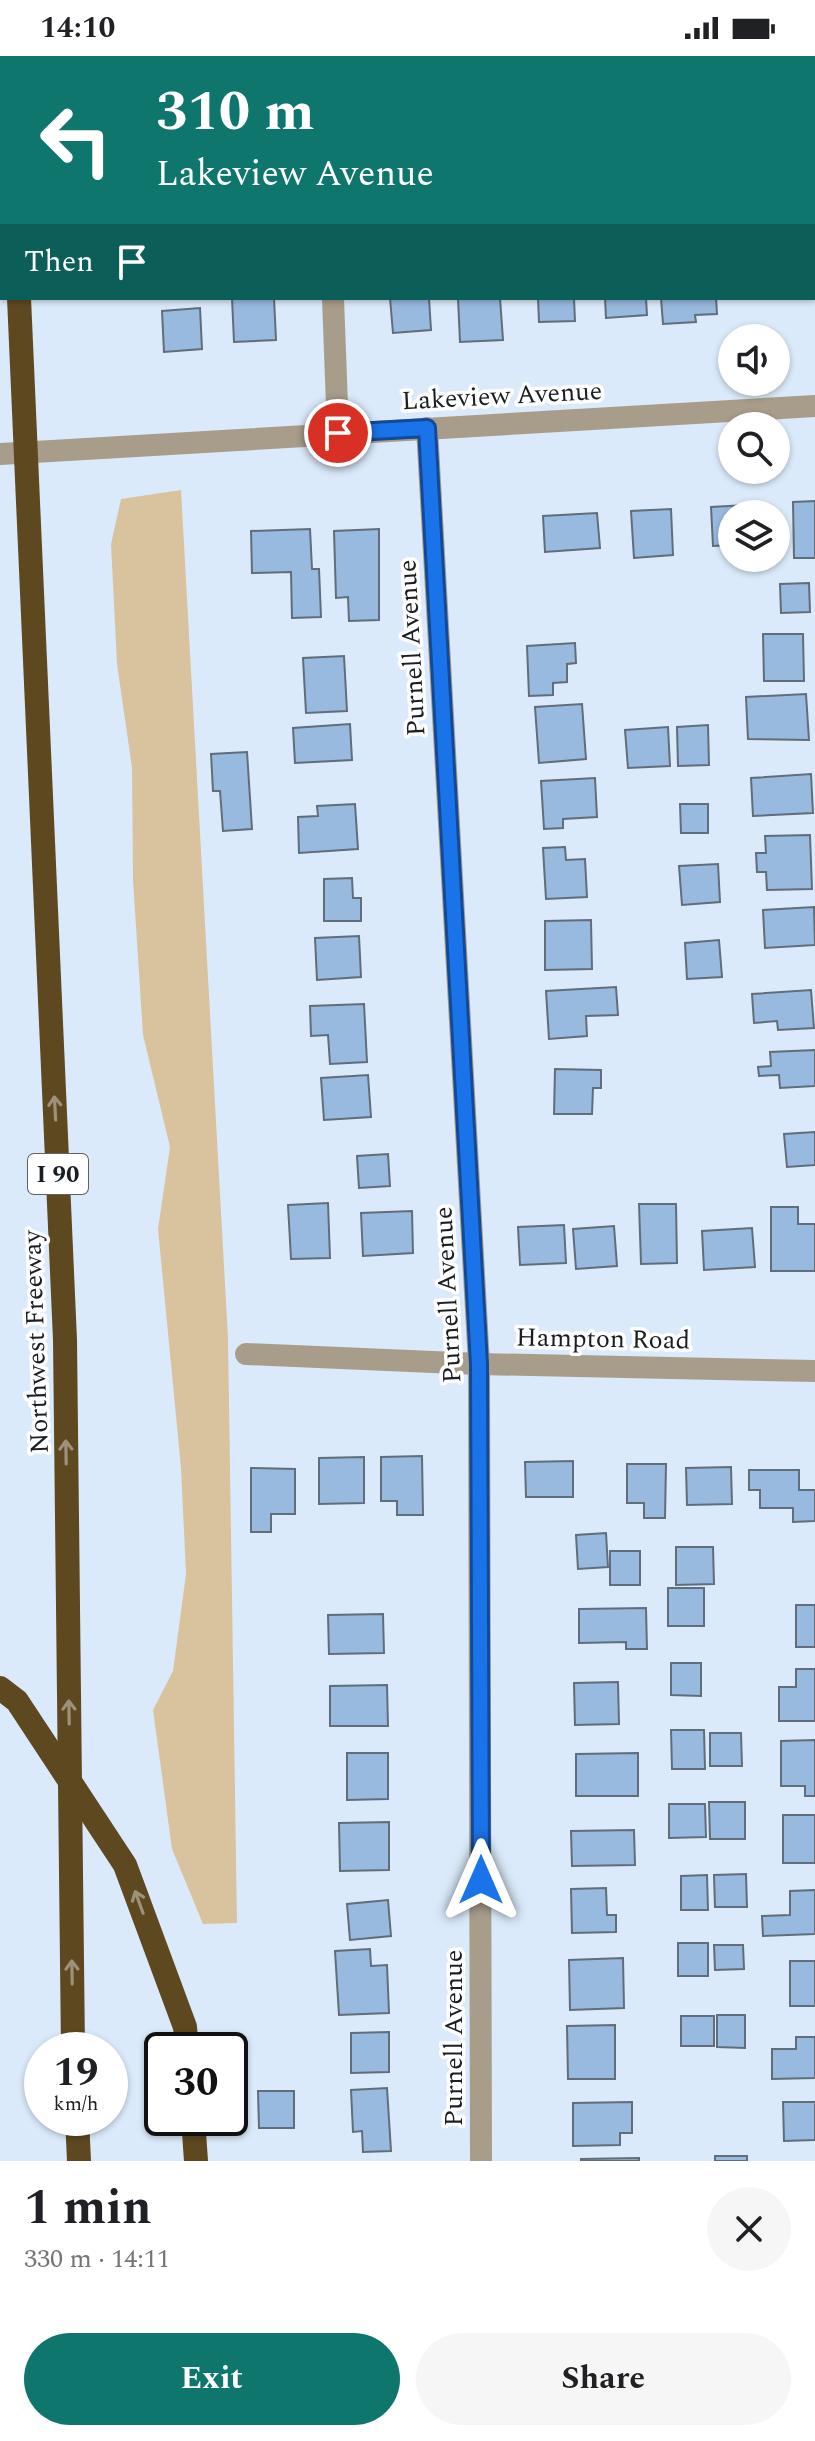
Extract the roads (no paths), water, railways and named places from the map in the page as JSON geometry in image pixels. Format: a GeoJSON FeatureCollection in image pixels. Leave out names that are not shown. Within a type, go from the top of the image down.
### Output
{"type":"FeatureCollection","features":[{"type":"Feature","properties":{"kind":"highway","name":"Northwest Freeway"},"geometry":{"type":"LineString","coordinates":[[19,300],[65,1340],[73,2032]]}},
{"type":"Feature","properties":{"kind":"highway"},"geometry":{"type":"LineString","coordinates":[[0,1688],[17,1701],[125,1865],[184,2032]]}},
{"type":"Feature","properties":{"kind":"highway"},"geometry":{"type":"LineString","coordinates":[[78,2136],[79,2161]]}},
{"type":"Feature","properties":{"kind":"highway"},"geometry":{"type":"LineString","coordinates":[[194,2136],[196,2161]]}},
{"type":"Feature","properties":{"kind":"street"},"geometry":{"type":"LineString","coordinates":[[333,300],[338,433]]}},
{"type":"Feature","properties":{"kind":"street","name":"Lakeview Avenue"},"geometry":{"type":"LineString","coordinates":[[0,454],[815,406]]}},
{"type":"Feature","properties":{"kind":"street","name":"Purnell Avenue"},"geometry":{"type":"LineString","coordinates":[[427,428],[479,1364],[481,2161]]}},
{"type":"Feature","properties":{"kind":"street","name":"Hampton Road"},"geometry":{"type":"LineString","coordinates":[[246,1354],[479,1364],[815,1371]]}}]}
